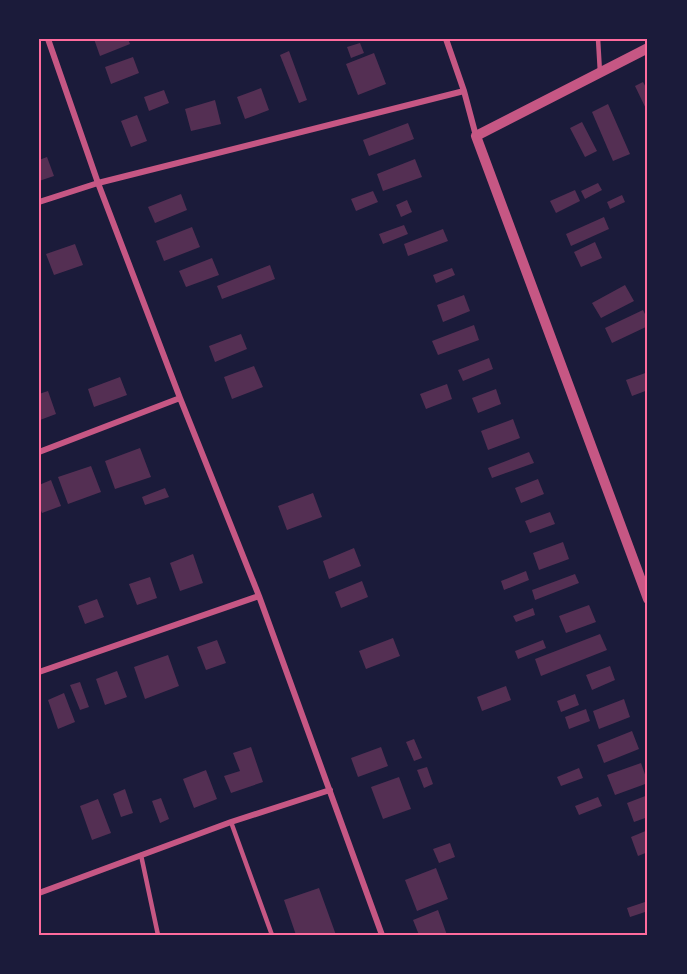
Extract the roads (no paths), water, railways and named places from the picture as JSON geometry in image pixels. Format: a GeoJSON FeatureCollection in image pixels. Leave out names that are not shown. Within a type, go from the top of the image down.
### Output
{"type":"FeatureCollection","features":[{"type":"Feature","properties":{"kind":"street"},"geometry":{"type":"LineString","coordinates":[[48,39],[98,183],[259,596],[382,935]]}},
{"type":"Feature","properties":{"kind":"street"},"geometry":{"type":"LineString","coordinates":[[446,39],[464,91],[476,136],[648,600]]}},
{"type":"Feature","properties":{"kind":"street"},"geometry":{"type":"LineString","coordinates":[[476,136],[648,48]]}},
{"type":"Feature","properties":{"kind":"street"},"geometry":{"type":"LineString","coordinates":[[39,202],[98,183],[464,91]]}},
{"type":"Feature","properties":{"kind":"street"},"geometry":{"type":"LineString","coordinates":[[39,452],[180,398]]}},
{"type":"Feature","properties":{"kind":"street"},"geometry":{"type":"LineString","coordinates":[[39,672],[259,596]]}},
{"type":"Feature","properties":{"kind":"street"},"geometry":{"type":"LineString","coordinates":[[39,893],[231,822],[330,790]]}},
{"type":"Feature","properties":{"kind":"lane"},"geometry":{"type":"LineString","coordinates":[[598,39],[600,73]]}},
{"type":"Feature","properties":{"kind":"lane"},"geometry":{"type":"LineString","coordinates":[[231,822],[272,935]]}},
{"type":"Feature","properties":{"kind":"lane"},"geometry":{"type":"LineString","coordinates":[[141,855],[158,935]]}}]}
